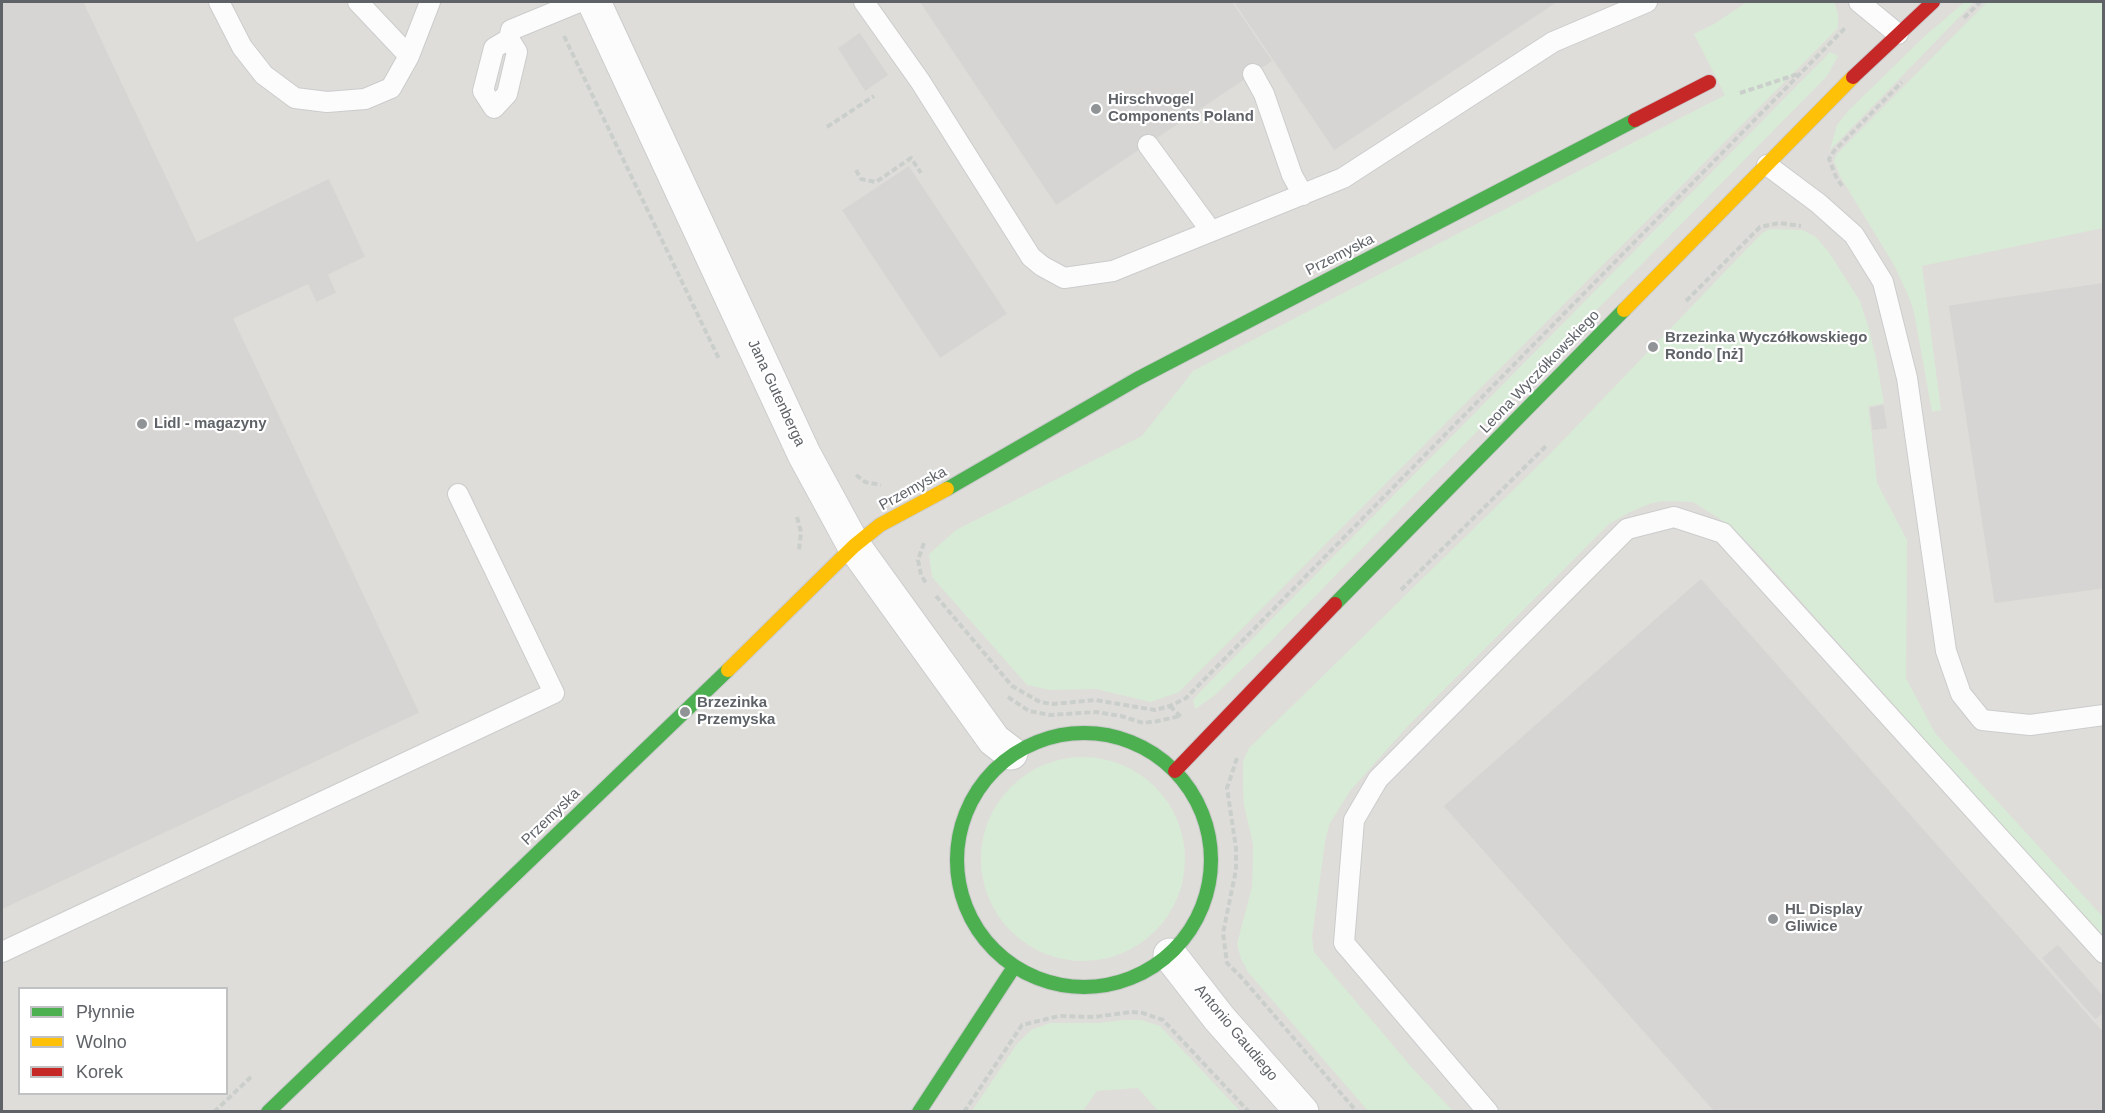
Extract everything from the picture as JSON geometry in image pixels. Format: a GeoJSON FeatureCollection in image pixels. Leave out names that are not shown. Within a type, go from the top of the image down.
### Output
{"type":"FeatureCollection","features":[{"type":"Feature","properties":{"kind":"street","name":"Jana Gutenberga"},"geometry":{"type":"LineString","coordinates":[[594,2],[804,454],[855,546],[994,740],[1011,753]]}},
{"type":"Feature","properties":{"kind":"street","name":"Leona Wyczółkowskiego"},"geometry":{"type":"LineString","coordinates":[[1175,771],[1286,654],[1767,165],[1898,34],[1934,2]]}},
{"type":"Feature","properties":{"kind":"street","name":"Przemyska"},"geometry":{"type":"LineString","coordinates":[[268,1112],[855,546],[880,525],[921,504],[1137,380],[1709,82]]}},
{"type":"Feature","properties":{"kind":"street"},"geometry":{"type":"LineString","coordinates":[[1101,733],[1132,740],[1148,747],[1175,771],[1191,792],[1204,817],[1210,837],[1211,872],[1207,899],[1195,924],[1170,955],[1152,968],[1127,981],[1083,987],[1046,980],[1014,967],[988,947],[969,915],[963,897],[958,857],[968,809],[981,785],[1011,753],[1055,735],[1101,733]]}},
{"type":"Feature","properties":{"kind":"street","name":"Antonio Gaudiego"},"geometry":{"type":"LineString","coordinates":[[1170,955],[1219,1017],[1302,1112]]}},
{"type":"Feature","properties":{"kind":"street"},"geometry":{"type":"LineString","coordinates":[[919,1112],[1014,967]]}},
{"type":"Feature","properties":{"kind":"lane"},"geometry":{"type":"LineString","coordinates":[[219,2],[243,47],[264,75],[295,98],[327,102],[365,99],[391,88],[409,56],[430,2]]}},
{"type":"Feature","properties":{"kind":"lane"},"geometry":{"type":"LineString","coordinates":[[358,2],[409,56]]}},
{"type":"Feature","properties":{"kind":"lane"},"geometry":{"type":"LineString","coordinates":[[509,39],[511,30],[579,2]]}},
{"type":"Feature","properties":{"kind":"lane"},"geometry":{"type":"LineString","coordinates":[[864,2],[920,81],[1031,256],[1042,266],[1064,278],[1113,271],[1344,178],[1553,42],[1647,2]]}},
{"type":"Feature","properties":{"kind":"lane"},"geometry":{"type":"LineString","coordinates":[[1859,2],[1898,34]]}},
{"type":"Feature","properties":{"kind":"lane"},"geometry":{"type":"LineString","coordinates":[[1253,74],[1264,94],[1292,175],[1302,195]]}},
{"type":"Feature","properties":{"kind":"lane"},"geometry":{"type":"LineString","coordinates":[[1148,144],[1211,231]]}},
{"type":"Feature","properties":{"kind":"lane"},"geometry":{"type":"LineString","coordinates":[[1767,165],[1818,203],[1854,235],[1883,282],[1907,378],[1946,651],[1961,694],[1982,720],[2030,725],[2103,716]]}},
{"type":"Feature","properties":{"kind":"lane"},"geometry":{"type":"LineString","coordinates":[[2,952],[554,693],[458,494]]}},
{"type":"Feature","properties":{"kind":"lane"},"geometry":{"type":"LineString","coordinates":[[1488,1112],[1344,943],[1354,820],[1378,778],[1627,529],[1674,517],[1723,533],[2103,953]]}},
{"type":"Feature","properties":{"kind":"path"},"geometry":{"type":"LineString","coordinates":[[554,13],[723,368]]}},
{"type":"Feature","properties":{"kind":"path"},"geometry":{"type":"LineString","coordinates":[[927,539],[922,545],[918,560],[921,575],[1012,686],[1025,695],[1040,702],[1053,704],[1095,700],[1155,710],[1186,698],[1842,31]]}},
{"type":"Feature","properties":{"kind":"path"},"geometry":{"type":"LineString","coordinates":[[1693,90],[1714,99],[1754,90],[1801,72]]}},
{"type":"Feature","properties":{"kind":"path"},"geometry":{"type":"LineString","coordinates":[[827,127],[874,96]]}},
{"type":"Feature","properties":{"kind":"path"},"geometry":{"type":"LineString","coordinates":[[856,170],[861,179],[876,182],[911,158],[921,173]]}},
{"type":"Feature","properties":{"kind":"path"},"geometry":{"type":"LineString","coordinates":[[1686,301],[1760,227],[1779,223],[1807,227]]}},
{"type":"Feature","properties":{"kind":"path"},"geometry":{"type":"LineString","coordinates":[[1399,592],[1547,445]]}},
{"type":"Feature","properties":{"kind":"path"},"geometry":{"type":"LineString","coordinates":[[855,474],[865,482],[878,485],[889,484]]}},
{"type":"Feature","properties":{"kind":"path"},"geometry":{"type":"LineString","coordinates":[[793,509],[801,532],[800,548],[796,554]]}},
{"type":"Feature","properties":{"kind":"path"},"geometry":{"type":"LineString","coordinates":[[1004,693],[1029,711],[1050,714],[1096,712],[1121,716],[1143,723],[1180,716],[1170,706]]}},
{"type":"Feature","properties":{"kind":"path"},"geometry":{"type":"LineString","coordinates":[[1234,767],[1227,788],[1236,848],[1236,870],[1223,933],[1227,963],[1357,1112]]}},
{"type":"Feature","properties":{"kind":"path"},"geometry":{"type":"LineString","coordinates":[[964,1112],[1022,1025],[1050,1017],[1094,1017],[1131,1012],[1143,1013],[1163,1020],[1250,1112]]}},
{"type":"Feature","properties":{"kind":"path"},"geometry":{"type":"LineString","coordinates":[[214,1112],[256,1072]]}},
{"type":"Feature","properties":{"kind":"shaded area"},"geometry":{"type":"Polygon","coordinates":[[[2,2],[2103,2],[2103,1111],[2,1112],[2,2]]]}},
{"type":"Feature","properties":{"kind":"green space"},"geometry":{"type":"Polygon","coordinates":[[[1747,2],[1834,2],[1838,13],[1838,28],[1179,692],[1151,702],[1096,689],[1050,690],[1027,685],[932,577],[929,554],[956,530],[1142,436],[1193,371],[1725,95],[1694,34],[1747,2]]]}},
{"type":"Feature","properties":{"kind":"green space"},"geometry":{"type":"Polygon","coordinates":[[[1965,2],[1974,2],[1830,150],[1837,125],[1849,110],[1927,34],[1965,2]]]}},
{"type":"Feature","properties":{"kind":"green space"},"geometry":{"type":"Polygon","coordinates":[[[1987,2],[2103,2],[2103,228],[1922,266],[1941,410],[1932,412],[1914,312],[1908,295],[1894,265],[1840,176],[1834,161],[1837,154],[1987,2]]]}},
{"type":"Feature","properties":{"kind":"green space"},"geometry":{"type":"Polygon","coordinates":[[[1830,52],[1838,56],[1827,76],[1271,641],[1214,696],[1195,709],[1193,700],[1201,691],[1830,52]]]}},
{"type":"Feature","properties":{"kind":"green space"},"geometry":{"type":"Polygon","coordinates":[[[1770,229],[1802,230],[1816,237],[1828,251],[1860,301],[1869,329],[1884,404],[1869,407],[1877,483],[1907,540],[1906,678],[1935,733],[2103,917],[2103,935],[1731,526],[1693,502],[1652,503],[1609,524],[1406,728],[1350,791],[1329,825],[1312,937],[1314,952],[1414,1070],[1453,1111],[1368,1111],[1248,972],[1241,959],[1237,944],[1252,887],[1253,861],[1253,844],[1244,805],[1243,761],[1249,748],[1547,457],[1762,233],[1770,229]]]}},
{"type":"Feature","properties":{"kind":"green space"},"geometry":{"type":"Polygon","coordinates":[[[1083,757],[1103,759],[1131,769],[1148,780],[1162,794],[1177,820],[1183,839],[1185,859],[1183,879],[1173,907],[1162,924],[1148,938],[1122,953],[1103,959],[1083,961],[1063,959],[1035,949],[1018,938],[1004,924],[989,898],[983,879],[981,859],[983,839],[993,811],[1004,794],[1018,780],[1044,765],[1063,759],[1083,757]]]}},
{"type":"Feature","properties":{"kind":"green space"},"geometry":{"type":"Polygon","coordinates":[[[1141,1020],[1160,1026],[1240,1111],[1158,1111],[1138,1088],[1097,1091],[1083,1111],[972,1111],[1017,1044],[1031,1030],[1050,1023],[1099,1023],[1141,1020]]]}},
{"type":"Feature","properties":{"kind":"building","name":"Lidl - magazyny"},"geometry":{"type":"Polygon","coordinates":[[[2,2],[84,2],[197,241],[329,178],[366,257],[329,275],[337,293],[316,303],[308,285],[234,319],[420,713],[2,910],[2,2]]]}},
{"type":"Feature","properties":{"kind":"building","name":"Hirschvogel Components Poland"},"geometry":{"type":"Polygon","coordinates":[[[919,2],[1233,2],[1273,61],[1056,206],[919,2]]]}},
{"type":"Feature","properties":{"kind":"building"},"geometry":{"type":"Polygon","coordinates":[[[1233,2],[1558,2],[1334,151],[1233,2]]]}},
{"type":"Feature","properties":{"kind":"building"},"geometry":{"type":"Polygon","coordinates":[[[860,32],[889,75],[865,92],[837,48],[860,32]]]}},
{"type":"Feature","properties":{"kind":"building"},"geometry":{"type":"Polygon","coordinates":[[[909,165],[1008,314],[940,359],[841,210],[909,165]]]}},
{"type":"Feature","properties":{"kind":"building"},"geometry":{"type":"Polygon","coordinates":[[[2104,282],[2104,589],[1994,604],[1948,305],[2104,282]]]}},
{"type":"Feature","properties":{"kind":"building"},"geometry":{"type":"Polygon","coordinates":[[[1884,404],[1888,429],[1872,431],[1869,407],[1884,404]]]}},
{"type":"Feature","properties":{"kind":"building","name":"HL Display Gliwice"},"geometry":{"type":"Polygon","coordinates":[[[1701,578],[2104,1032],[2104,1112],[1714,1112],[1443,806],[1701,578]]]}},
{"type":"Feature","properties":{"kind":"building"},"geometry":{"type":"Polygon","coordinates":[[[2058,944],[2104,996],[2104,1013],[2095,1020],[2041,958],[2058,944]]]}},
{"type":"Feature","properties":{"kind":"traffic: fast"},"geometry":{"type":"LineString","coordinates":[[947,489],[1137,379],[1635,120]]}},
{"type":"Feature","properties":{"kind":"traffic: fast"},"geometry":{"type":"LineString","coordinates":[[1335,604],[1624,310]]}},
{"type":"Feature","properties":{"kind":"traffic: fast"},"geometry":{"type":"LineString","coordinates":[[268,1112],[728,670]]}},
{"type":"Feature","properties":{"kind":"traffic: fast"},"geometry":{"type":"LineString","coordinates":[[1072,733],[1096,733],[1133,742],[1155,754],[1174,770],[1190,789],[1202,811],[1209,835],[1211,860],[1209,885],[1202,909],[1190,931],[1174,950],[1155,966],[1133,978],[1096,987],[1072,987],[1035,978],[1013,966],[986,941],[966,909],[962,897],[957,872],[957,848],[966,811],[978,789],[1003,762],[1035,742],[1047,738],[1072,733]]}},
{"type":"Feature","properties":{"kind":"traffic: fast"},"geometry":{"type":"LineString","coordinates":[[919,1112],[1014,967]]}},
{"type":"Feature","properties":{"kind":"traffic: slow"},"geometry":{"type":"LineString","coordinates":[[1624,310],[1853,77]]}},
{"type":"Feature","properties":{"kind":"traffic: slow"},"geometry":{"type":"LineString","coordinates":[[728,670],[854,546],[880,525],[947,489]]}},
{"type":"Feature","properties":{"kind":"traffic: jam"},"geometry":{"type":"LineString","coordinates":[[1853,77],[1933,2]]}},
{"type":"Feature","properties":{"kind":"traffic: jam"},"geometry":{"type":"LineString","coordinates":[[1635,120],[1709,82]]}},
{"type":"Feature","properties":{"kind":"traffic: jam"},"geometry":{"type":"LineString","coordinates":[[1175,771],[1335,604]]}},
{"type":"Feature","properties":{"kind":"place","name":"Hirschvogel Components Poland"},"geometry":{"type":"Point","coordinates":[1096,109]}},
{"type":"Feature","properties":{"kind":"place","name":"Brzezinka Wyczółkowskiego Rondo [nż]"},"geometry":{"type":"Point","coordinates":[1653,347]}},
{"type":"Feature","properties":{"kind":"place","name":"Lidl - magazyny"},"geometry":{"type":"Point","coordinates":[142,424]}},
{"type":"Feature","properties":{"kind":"place","name":"Brzezinka Przemyska"},"geometry":{"type":"Point","coordinates":[685,712]}},
{"type":"Feature","properties":{"kind":"place","name":"HL Display Gliwice"},"geometry":{"type":"Point","coordinates":[1773,919]}}]}
